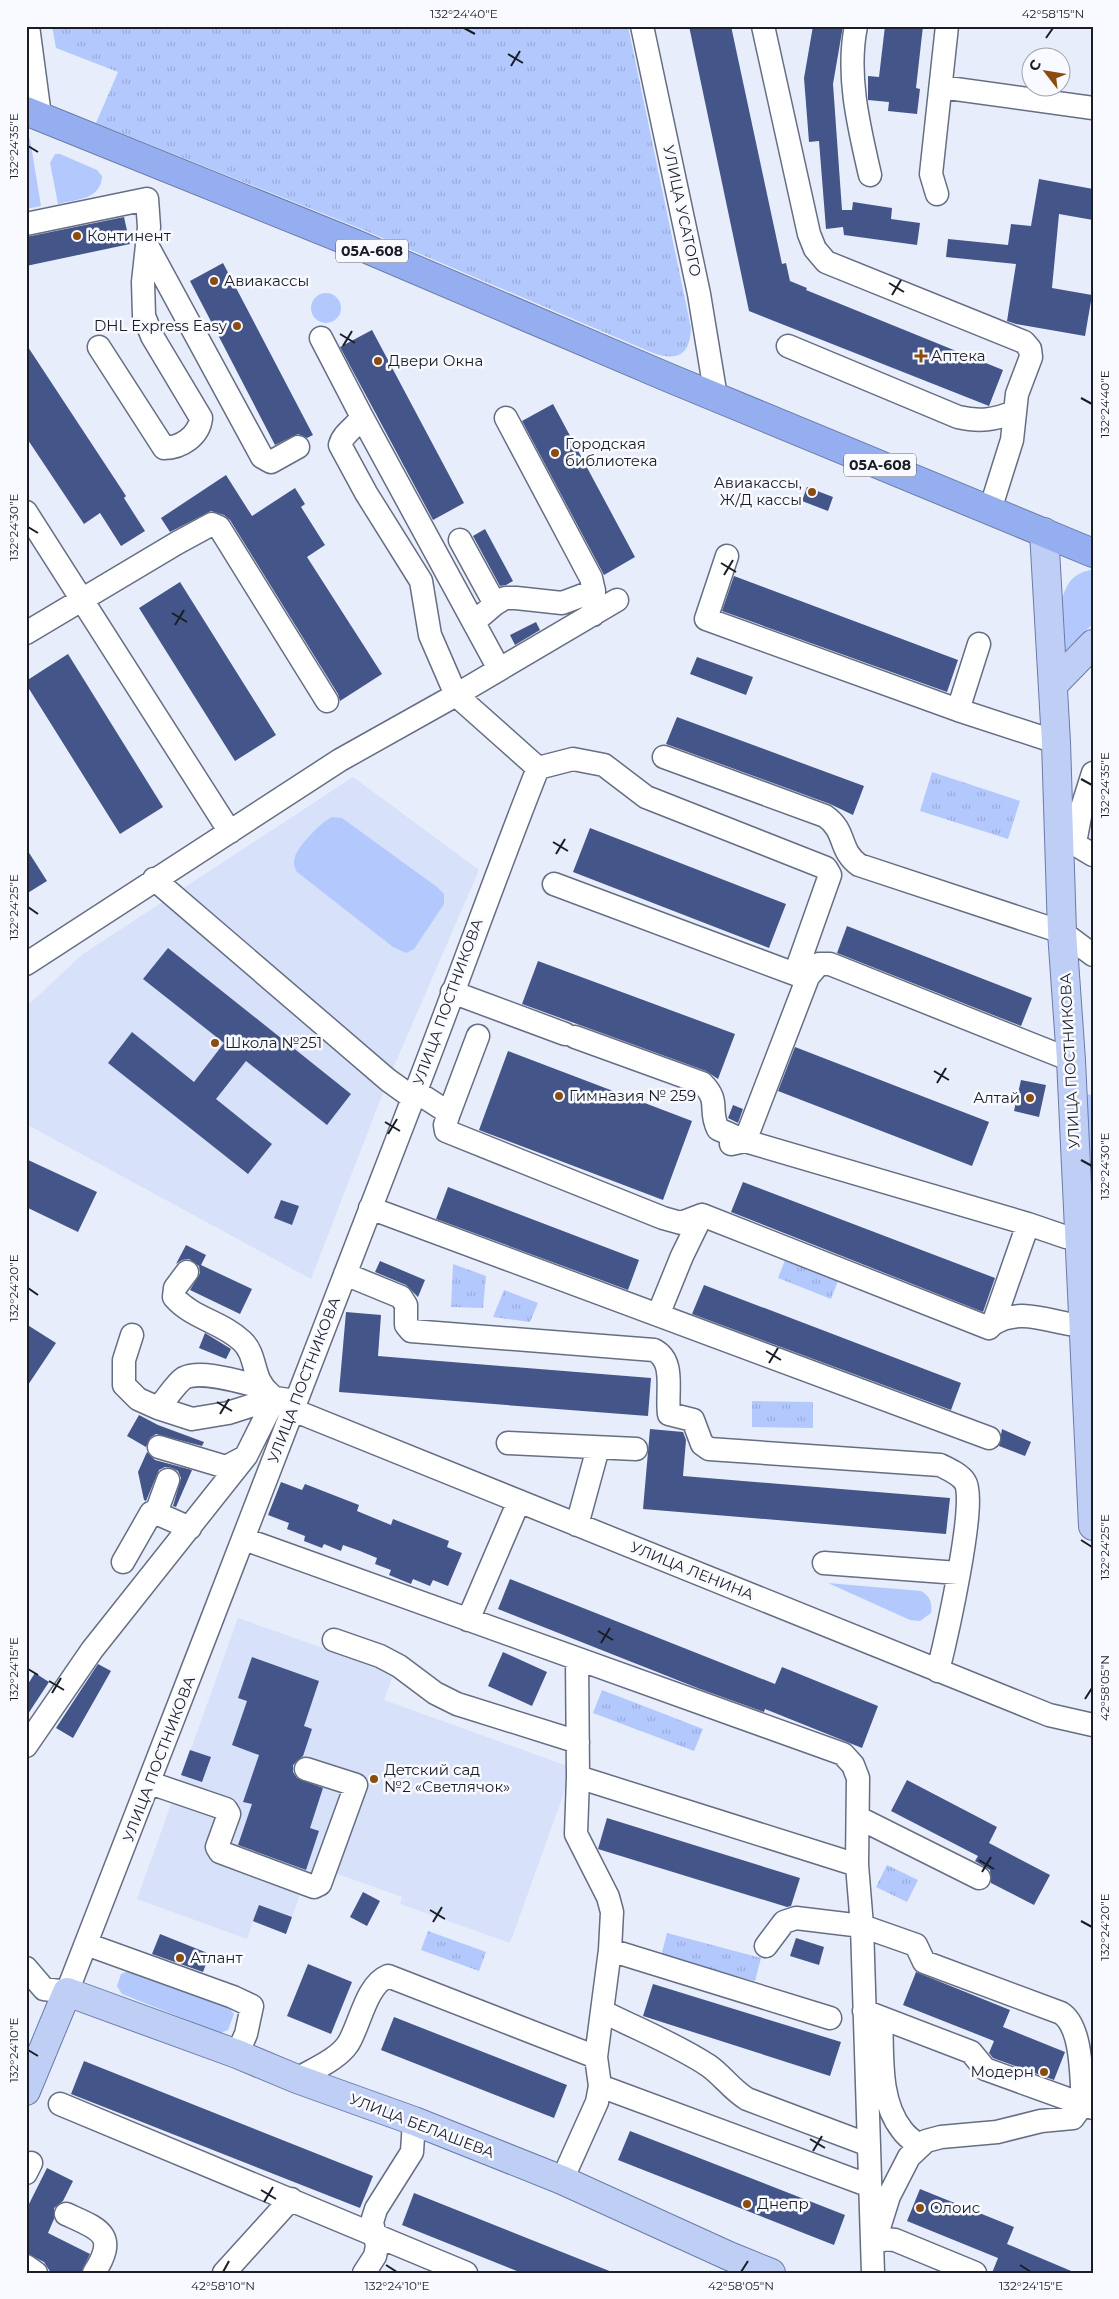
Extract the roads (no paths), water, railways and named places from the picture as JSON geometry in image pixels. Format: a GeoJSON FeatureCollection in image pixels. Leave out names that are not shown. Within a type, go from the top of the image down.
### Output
{"type":"FeatureCollection","features":[{"type":"Feature","properties":{"kind":"highway","name":"05А-608"},"geometry":{"type":"LineString","coordinates":[[33,114],[353,243],[716,397],[1093,553]]}},
{"type":"Feature","properties":{"kind":"main road","name":"УЛИЦА ПОСТНИКОВА"},"geometry":{"type":"LineString","coordinates":[[1044,532],[1056,742],[1076,844],[1062,932],[1071,1060],[1085,1189],[1093,1526]]}},
{"type":"Feature","properties":{"kind":"main road"},"geometry":{"type":"LineString","coordinates":[[1052,684],[1093,644]]}},
{"type":"Feature","properties":{"kind":"main road"},"geometry":{"type":"LineString","coordinates":[[26,2091],[67,1992]]}},
{"type":"Feature","properties":{"kind":"main road","name":"УЛИЦА БЕЛАШЕВА"},"geometry":{"type":"LineString","coordinates":[[67,1992],[237,2054],[562,2180],[729,2256],[771,2273]]}},
{"type":"Feature","properties":{"kind":"street"},"geometry":{"type":"LineString","coordinates":[[28,26],[33,114]]}},
{"type":"Feature","properties":{"kind":"street","name":"УЛИЦА УСАТОГО"},"geometry":{"type":"LineString","coordinates":[[642,26],[700,294],[716,397]]}},
{"type":"Feature","properties":{"kind":"street"},"geometry":{"type":"LineString","coordinates":[[763,26],[808,234],[815,248],[826,262],[1024,342],[1030,349],[1031,357],[1017,394],[1012,440],[990,510]]}},
{"type":"Feature","properties":{"kind":"street"},"geometry":{"type":"LineString","coordinates":[[856,26],[852,75],[859,125],[870,175]]}},
{"type":"Feature","properties":{"kind":"street"},"geometry":{"type":"LineString","coordinates":[[936,194],[931,174],[947,26]]}},
{"type":"Feature","properties":{"kind":"street"},"geometry":{"type":"LineString","coordinates":[[941,87],[1093,108]]}},
{"type":"Feature","properties":{"kind":"street"},"geometry":{"type":"LineString","coordinates":[[99,347],[164,448],[173,448],[196,435],[200,427],[201,418],[152,336],[144,316],[143,282],[148,247],[147,199],[159,166]]}},
{"type":"Feature","properties":{"kind":"street"},"geometry":{"type":"LineString","coordinates":[[26,224],[147,199]]}},
{"type":"Feature","properties":{"kind":"street"},"geometry":{"type":"LineString","coordinates":[[148,247],[262,457],[271,462],[298,447]]}},
{"type":"Feature","properties":{"kind":"street"},"geometry":{"type":"LineString","coordinates":[[321,338],[499,669]]}},
{"type":"Feature","properties":{"kind":"street"},"geometry":{"type":"LineString","coordinates":[[788,346],[958,417],[977,421],[994,420],[1014,412]]}},
{"type":"Feature","properties":{"kind":"street"},"geometry":{"type":"LineString","coordinates":[[362,417],[358,425],[342,438],[340,444],[366,493],[421,581],[430,635],[456,695],[538,768],[573,759],[604,765],[646,797],[826,868],[830,875],[801,975],[738,1143]]}},
{"type":"Feature","properties":{"kind":"street"},"geometry":{"type":"LineString","coordinates":[[506,418],[592,578],[594,591],[593,614]]}},
{"type":"Feature","properties":{"kind":"street"},"geometry":{"type":"LineString","coordinates":[[26,512],[230,832]]}},
{"type":"Feature","properties":{"kind":"street"},"geometry":{"type":"LineString","coordinates":[[26,632],[212,524],[219,527],[327,701]]}},
{"type":"Feature","properties":{"kind":"street"},"geometry":{"type":"LineString","coordinates":[[460,540],[495,604]]}},
{"type":"Feature","properties":{"kind":"street"},"geometry":{"type":"LineString","coordinates":[[726,556],[706,619],[958,710],[1056,742]]}},
{"type":"Feature","properties":{"kind":"street"},"geometry":{"type":"LineString","coordinates":[[474,622],[495,604],[506,598],[562,604],[594,591]]}},
{"type":"Feature","properties":{"kind":"street"},"geometry":{"type":"LineString","coordinates":[[26,964],[154,879],[340,760],[456,695],[617,600]]}},
{"type":"Feature","properties":{"kind":"street"},"geometry":{"type":"LineString","coordinates":[[958,710],[979,644]]}},
{"type":"Feature","properties":{"kind":"street"},"geometry":{"type":"LineString","coordinates":[[664,757],[825,816],[837,824],[846,850],[859,865],[1062,932],[1093,955]]}},
{"type":"Feature","properties":{"kind":"street","name":"УЛИЦА ПОСТНИКОВА"},"geometry":{"type":"LineString","coordinates":[[67,1992],[244,1539],[281,1399],[345,1274],[538,768]]}},
{"type":"Feature","properties":{"kind":"street"},"geometry":{"type":"LineString","coordinates":[[1076,844],[1087,813],[1093,773]]}},
{"type":"Feature","properties":{"kind":"street"},"geometry":{"type":"LineString","coordinates":[[154,879],[388,1080],[449,1113]]}},
{"type":"Feature","properties":{"kind":"street"},"geometry":{"type":"LineString","coordinates":[[554,884],[801,975]]}},
{"type":"Feature","properties":{"kind":"street"},"geometry":{"type":"LineString","coordinates":[[801,975],[819,964],[830,964],[1071,1060]]}},
{"type":"Feature","properties":{"kind":"street"},"geometry":{"type":"LineString","coordinates":[[452,992],[702,1083],[711,1092],[714,1100],[714,1120],[718,1129],[738,1143],[1028,1224],[1066,1237]]}},
{"type":"Feature","properties":{"kind":"street"},"geometry":{"type":"LineString","coordinates":[[478,1036],[445,1125],[446,1131],[460,1138],[663,1218],[680,1223],[702,1215],[985,1327],[989,1328],[1004,1317],[1021,1315],[1069,1324]]}},
{"type":"Feature","properties":{"kind":"street"},"geometry":{"type":"LineString","coordinates":[[370,1208],[989,1438]]}},
{"type":"Feature","properties":{"kind":"street"},"geometry":{"type":"LineString","coordinates":[[658,1315],[682,1256],[702,1215]]}},
{"type":"Feature","properties":{"kind":"street"},"geometry":{"type":"LineString","coordinates":[[993,1324],[1028,1224]]}},
{"type":"Feature","properties":{"kind":"street"},"geometry":{"type":"LineString","coordinates":[[187,1272],[175,1288],[174,1297],[183,1307],[232,1333],[244,1343],[281,1399]]}},
{"type":"Feature","properties":{"kind":"street"},"geometry":{"type":"LineString","coordinates":[[345,1274],[401,1297],[406,1304],[406,1325],[411,1331],[654,1350],[663,1354],[668,1364],[669,1414],[693,1420],[702,1444],[709,1449],[940,1465],[965,1482],[968,1491],[958,1573],[938,1670]]}},
{"type":"Feature","properties":{"kind":"street"},"geometry":{"type":"LineString","coordinates":[[132,1335],[124,1360],[124,1385],[138,1399],[158,1408],[192,1419],[228,1413],[281,1399]]}},
{"type":"Feature","properties":{"kind":"street","name":"УЛИЦА ЛЕНИНА"},"geometry":{"type":"LineString","coordinates":[[158,1408],[183,1379],[193,1376],[228,1379],[281,1399],[577,1525],[938,1670],[1059,1718],[1093,1725]]}},
{"type":"Feature","properties":{"kind":"street"},"geometry":{"type":"LineString","coordinates":[[26,1746],[92,1650],[245,1457],[281,1399]]}},
{"type":"Feature","properties":{"kind":"street"},"geometry":{"type":"LineString","coordinates":[[508,1442],[636,1449]]}},
{"type":"Feature","properties":{"kind":"street"},"geometry":{"type":"LineString","coordinates":[[159,1447],[226,1467],[245,1457]]}},
{"type":"Feature","properties":{"kind":"street"},"geometry":{"type":"LineString","coordinates":[[577,1525],[598,1448]]}},
{"type":"Feature","properties":{"kind":"street"},"geometry":{"type":"LineString","coordinates":[[156,1513],[168,1480]]}},
{"type":"Feature","properties":{"kind":"street"},"geometry":{"type":"LineString","coordinates":[[468,1620],[519,1501]]}},
{"type":"Feature","properties":{"kind":"street"},"geometry":{"type":"LineString","coordinates":[[123,1562],[151,1513],[156,1513],[190,1528]]}},
{"type":"Feature","properties":{"kind":"street"},"geometry":{"type":"LineString","coordinates":[[244,1539],[843,1754],[853,1765],[858,1778],[857,1865],[862,1926],[872,2014],[886,2092],[891,2112],[902,2131],[919,2146]]}},
{"type":"Feature","properties":{"kind":"street"},"geometry":{"type":"LineString","coordinates":[[824,1563],[958,1573]]}},
{"type":"Feature","properties":{"kind":"street"},"geometry":{"type":"LineString","coordinates":[[334,1640],[380,1656],[400,1666],[435,1693],[457,1704],[578,1742]]}},
{"type":"Feature","properties":{"kind":"street"},"geometry":{"type":"LineString","coordinates":[[562,2180],[596,2102],[600,2086],[596,2057],[610,1950],[612,1912],[608,1897],[576,1834],[578,1777],[577,1658]]}},
{"type":"Feature","properties":{"kind":"street"},"geometry":{"type":"LineString","coordinates":[[150,1783],[226,1809],[228,1814],[216,1847],[220,1852],[314,1887],[320,1884],[356,1785],[306,1769]]}},
{"type":"Feature","properties":{"kind":"street"},"geometry":{"type":"LineString","coordinates":[[578,1777],[857,1865]]}},
{"type":"Feature","properties":{"kind":"street"},"geometry":{"type":"LineString","coordinates":[[859,1818],[979,1878]]}},
{"type":"Feature","properties":{"kind":"street"},"geometry":{"type":"LineString","coordinates":[[766,1946],[784,1922],[796,1918],[862,1926],[916,1945],[924,1962],[1068,2018],[1073,2026],[1088,2106]]}},
{"type":"Feature","properties":{"kind":"street"},"geometry":{"type":"LineString","coordinates":[[86,1944],[233,1997],[252,2006],[246,2034],[237,2054]]}},
{"type":"Feature","properties":{"kind":"street"},"geometry":{"type":"LineString","coordinates":[[610,1950],[830,2018]]}},
{"type":"Feature","properties":{"kind":"street"},"geometry":{"type":"LineString","coordinates":[[26,1968],[44,1989],[67,1992]]}},
{"type":"Feature","properties":{"kind":"street"},"geometry":{"type":"LineString","coordinates":[[298,2079],[344,2049],[376,1984],[388,1976],[596,2057]]}},
{"type":"Feature","properties":{"kind":"street"},"geometry":{"type":"LineString","coordinates":[[602,2011],[711,2067],[734,2092],[747,2099],[869,2145]]}},
{"type":"Feature","properties":{"kind":"street"},"geometry":{"type":"LineString","coordinates":[[872,2014],[970,2052],[985,2069],[1088,2106]]}},
{"type":"Feature","properties":{"kind":"street"},"geometry":{"type":"LineString","coordinates":[[872,2014],[869,2145],[874,2244],[873,2273]]}},
{"type":"Feature","properties":{"kind":"street"},"geometry":{"type":"LineString","coordinates":[[600,2086],[870,2186]]}},
{"type":"Feature","properties":{"kind":"street"},"geometry":{"type":"LineString","coordinates":[[60,2104],[466,2273]]}},
{"type":"Feature","properties":{"kind":"street"},"geometry":{"type":"LineString","coordinates":[[874,2244],[889,2196],[909,2157],[919,2146],[941,2137],[997,2132],[1041,2121],[1073,2118],[1088,2106]]}},
{"type":"Feature","properties":{"kind":"street"},"geometry":{"type":"LineString","coordinates":[[364,2273],[375,2256],[377,2246],[372,2222],[376,2208],[412,2152],[414,2122]]}},
{"type":"Feature","properties":{"kind":"street"},"geometry":{"type":"LineString","coordinates":[[224,2273],[291,2199]]}},
{"type":"Feature","properties":{"kind":"street"},"geometry":{"type":"LineString","coordinates":[[66,2214],[99,2229],[106,2237],[103,2260],[94,2273]]}},
{"type":"Feature","properties":{"kind":"street"},"geometry":{"type":"LineString","coordinates":[[874,2244],[884,2239],[895,2240],[975,2273]]}},
{"type":"Feature","properties":{"kind":"street"},"geometry":{"type":"LineString","coordinates":[[26,2266],[36,2273]]}},
{"type":"Feature","properties":{"kind":"place","name":"Континент"},"geometry":{"type":"Point","coordinates":[77,236]}},
{"type":"Feature","properties":{"kind":"place","name":"Авиакассы"},"geometry":{"type":"Point","coordinates":[214,281]}},
{"type":"Feature","properties":{"kind":"place","name":"DHL Express Easy"},"geometry":{"type":"Point","coordinates":[237,326]}},
{"type":"Feature","properties":{"kind":"place","name":"Аптека"},"geometry":{"type":"Point","coordinates":[921,356]}},
{"type":"Feature","properties":{"kind":"place","name":"Двери Окна"},"geometry":{"type":"Point","coordinates":[378,361]}},
{"type":"Feature","properties":{"kind":"place","name":"Городская библиотека"},"geometry":{"type":"Point","coordinates":[555,453]}},
{"type":"Feature","properties":{"kind":"place","name":"Авиакассы, Ж/Д кассы"},"geometry":{"type":"Point","coordinates":[812,492]}},
{"type":"Feature","properties":{"kind":"place","name":"Школа №251"},"geometry":{"type":"Point","coordinates":[215,1043]}},
{"type":"Feature","properties":{"kind":"place","name":"Гимназия № 259"},"geometry":{"type":"Point","coordinates":[559,1096]}},
{"type":"Feature","properties":{"kind":"place","name":"Алтай"},"geometry":{"type":"Point","coordinates":[1030,1098]}},
{"type":"Feature","properties":{"kind":"place","name":"Детский сад №2 «Светлячок»"},"geometry":{"type":"Point","coordinates":[374,1779]}},
{"type":"Feature","properties":{"kind":"place","name":"Атлант"},"geometry":{"type":"Point","coordinates":[180,1958]}},
{"type":"Feature","properties":{"kind":"place","name":"Модерн"},"geometry":{"type":"Point","coordinates":[1044,2072]}},
{"type":"Feature","properties":{"kind":"place","name":"Днепр"},"geometry":{"type":"Point","coordinates":[747,2204]}},
{"type":"Feature","properties":{"kind":"place","name":"Олоис"},"geometry":{"type":"Point","coordinates":[920,2208]}}]}
